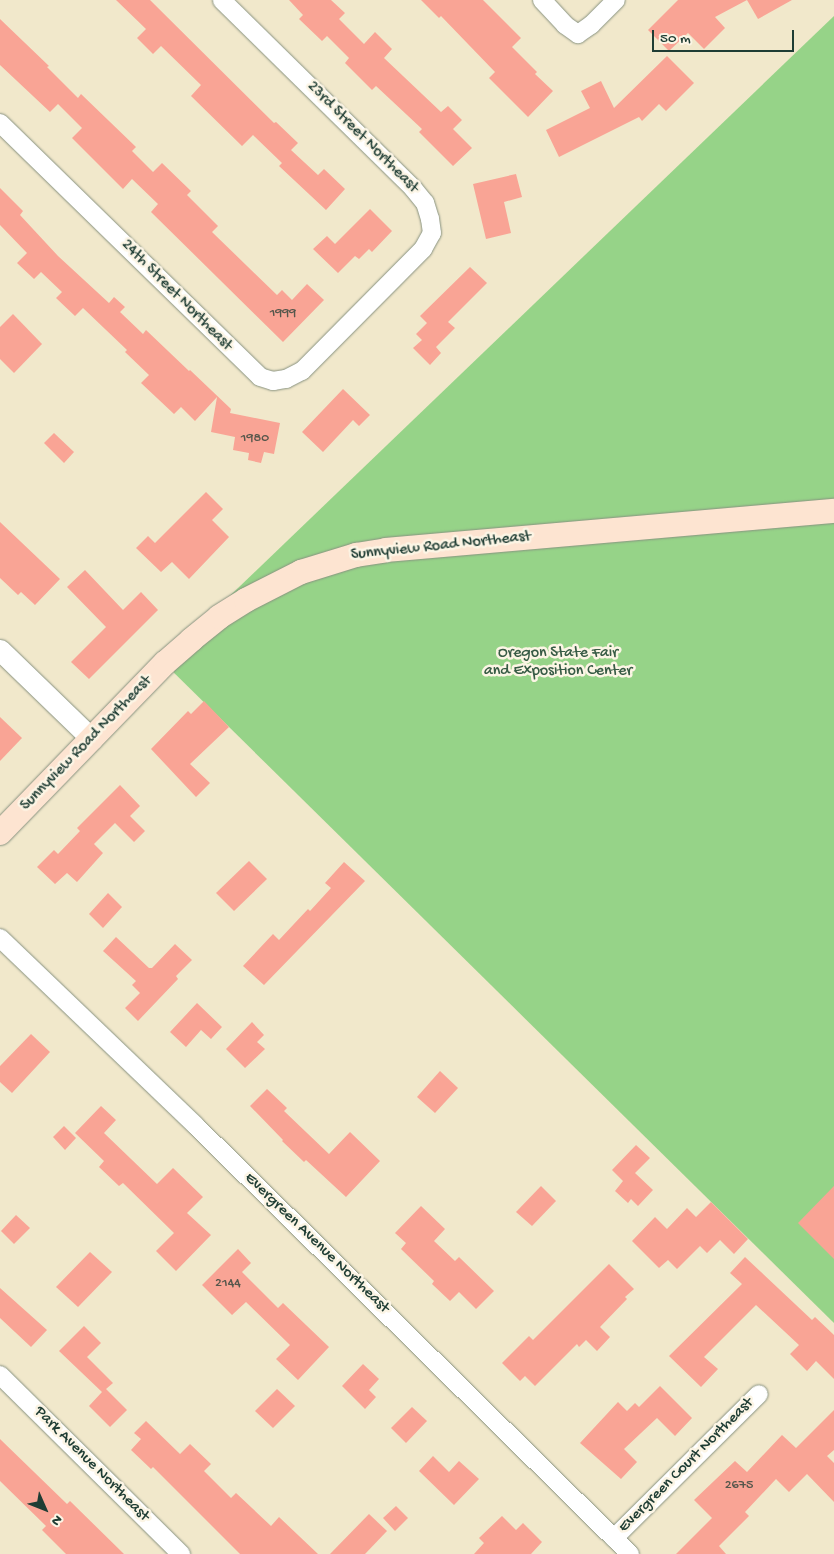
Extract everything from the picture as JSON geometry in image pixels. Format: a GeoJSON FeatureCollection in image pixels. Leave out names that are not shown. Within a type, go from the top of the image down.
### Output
{"type":"FeatureCollection","features":[{"type":"Feature","properties":{"kind":"main road","name":"Sunnyview Road Northeast"},"geometry":{"type":"LineString","coordinates":[[0,833],[165,663],[218,617],[271,586],[324,564],[356,554],[430,545],[834,511]]}},
{"type":"Feature","properties":{"kind":"street","name":"23rd Street Northeast"},"geometry":{"type":"LineString","coordinates":[[222,0],[414,188],[425,203],[432,234],[423,249],[362,312]]}},
{"type":"Feature","properties":{"kind":"street"},"geometry":{"type":"LineString","coordinates":[[542,0],[565,25],[578,34],[591,25],[616,0]]}},
{"type":"Feature","properties":{"kind":"street","name":"24th Street Northeast"},"geometry":{"type":"LineString","coordinates":[[0,123],[260,377],[273,381],[286,379],[302,371],[362,312]]}},
{"type":"Feature","properties":{"kind":"street"},"geometry":{"type":"LineString","coordinates":[[0,650],[92,739]]}},
{"type":"Feature","properties":{"kind":"street","name":"Evergreen Avenue Northeast"},"geometry":{"type":"LineString","coordinates":[[0,938],[195,1126],[630,1554]]}},
{"type":"Feature","properties":{"kind":"street","name":"Park Avenue Northeast"},"geometry":{"type":"LineString","coordinates":[[0,1375],[181,1554]]}},
{"type":"Feature","properties":{"kind":"street","name":"Evergreen Court Northeast"},"geometry":{"type":"LineString","coordinates":[[614,1538],[759,1394]]}},
{"type":"Feature","properties":{"kind":"green space","name":"Oregon State Fair and Exposition Center"},"geometry":{"type":"Polygon","coordinates":[[[834,16],[834,1323],[162,661],[834,16]]]}},
{"type":"Feature","properties":{"kind":"building"},"geometry":{"type":"Polygon","coordinates":[[[116,0],[150,0],[274,123],[276,122],[298,143],[291,150],[318,175],[324,169],[345,189],[326,210],[279,166],[282,163],[253,135],[242,146],[191,96],[201,85],[161,46],[153,54],[137,38],[146,29],[116,0]]]}},
{"type":"Feature","properties":{"kind":"building"},"geometry":{"type":"Polygon","coordinates":[[[289,0],[331,0],[345,13],[339,19],[364,44],[375,32],[392,49],[384,58],[441,112],[448,106],[462,120],[453,129],[472,148],[453,166],[419,132],[422,129],[376,86],[372,90],[345,63],[349,58],[327,36],[322,41],[299,19],[303,15],[289,0]]]}},
{"type":"Feature","properties":{"kind":"building"},"geometry":{"type":"Polygon","coordinates":[[[421,0],[483,0],[521,38],[512,47],[537,72],[535,74],[553,91],[528,117],[489,78],[495,72],[441,16],[439,18],[421,0]]]}},
{"type":"Feature","properties":{"kind":"building"},"geometry":{"type":"Polygon","coordinates":[[[678,0],[747,0],[715,17],[725,28],[704,49],[688,33],[669,51],[648,30],[678,0]]]}},
{"type":"Feature","properties":{"kind":"building"},"geometry":{"type":"Polygon","coordinates":[[[747,0],[792,0],[758,19],[747,0]]]}},
{"type":"Feature","properties":{"kind":"building"},"geometry":{"type":"Polygon","coordinates":[[[0,19],[49,66],[47,67],[78,98],[81,94],[136,147],[132,151],[153,172],[162,163],[191,191],[187,195],[218,226],[212,232],[277,295],[282,290],[292,300],[307,284],[324,300],[283,342],[151,212],[158,204],[132,179],[123,189],[72,138],[82,128],[58,104],[50,112],[0,65],[0,19]]]}},
{"type":"Feature","properties":{"kind":"building"},"geometry":{"type":"Polygon","coordinates":[[[667,56],[694,83],[666,111],[659,104],[642,121],[639,117],[559,157],[546,130],[590,108],[581,91],[601,81],[614,108],[667,56]]]}},
{"type":"Feature","properties":{"kind":"building"},"geometry":{"type":"Polygon","coordinates":[[[516,174],[522,197],[504,202],[511,233],[486,239],[473,184],[516,174]]]}},
{"type":"Feature","properties":{"kind":"building"},"geometry":{"type":"Polygon","coordinates":[[[0,188],[23,211],[20,215],[58,256],[109,303],[114,297],[125,307],[120,312],[143,334],[146,330],[190,370],[231,409],[230,413],[280,423],[274,454],[264,452],[261,463],[248,460],[249,453],[233,450],[235,437],[211,432],[217,397],[195,421],[181,407],[174,414],[141,383],[149,375],[125,352],[127,350],[83,308],[75,316],[56,298],[62,292],[41,272],[34,279],[17,263],[27,253],[0,225],[0,188]]]}},
{"type":"Feature","properties":{"kind":"building"},"geometry":{"type":"Polygon","coordinates":[[[370,209],[392,231],[372,252],[369,249],[359,259],[355,256],[338,273],[313,249],[327,236],[335,244],[370,209]]]}},
{"type":"Feature","properties":{"kind":"building"},"geometry":{"type":"Polygon","coordinates":[[[470,267],[487,283],[448,322],[455,328],[436,347],[441,353],[430,365],[413,348],[422,340],[416,334],[427,323],[420,316],[470,267]]]}},
{"type":"Feature","properties":{"kind":"building"},"geometry":{"type":"Polygon","coordinates":[[[13,314],[42,344],[14,373],[0,359],[0,327],[13,314]]]}},
{"type":"Feature","properties":{"kind":"building"},"geometry":{"type":"Polygon","coordinates":[[[343,389],[370,415],[359,426],[353,420],[323,452],[302,432],[343,389]]]}},
{"type":"Feature","properties":{"kind":"building"},"geometry":{"type":"Polygon","coordinates":[[[54,433],[74,452],[64,463],[44,443],[54,433]]]}},
{"type":"Feature","properties":{"kind":"building"},"geometry":{"type":"Polygon","coordinates":[[[206,492],[223,509],[212,520],[229,537],[189,579],[172,562],[161,572],[136,548],[148,536],[155,543],[206,492]]]}},
{"type":"Feature","properties":{"kind":"building"},"geometry":{"type":"Polygon","coordinates":[[[0,522],[60,579],[35,605],[21,592],[18,595],[0,578],[0,522]]]}},
{"type":"Feature","properties":{"kind":"building"},"geometry":{"type":"Polygon","coordinates":[[[85,570],[123,610],[141,592],[158,610],[89,679],[71,662],[106,627],[67,587],[85,570]]]}},
{"type":"Feature","properties":{"kind":"building"},"geometry":{"type":"Polygon","coordinates":[[[204,701],[229,727],[190,764],[210,783],[196,797],[151,749],[188,711],[191,714],[204,701]]]}},
{"type":"Feature","properties":{"kind":"building"},"geometry":{"type":"Polygon","coordinates":[[[0,717],[22,738],[0,761],[0,717]]]}},
{"type":"Feature","properties":{"kind":"building"},"geometry":{"type":"Polygon","coordinates":[[[120,785],[140,806],[130,816],[145,831],[134,842],[115,823],[94,844],[103,853],[77,882],[67,873],[55,884],[37,867],[54,850],[58,854],[80,831],[77,828],[120,785]]]}},
{"type":"Feature","properties":{"kind":"building"},"geometry":{"type":"Polygon","coordinates":[[[249,861],[267,879],[234,911],[216,893],[249,861]]]}},
{"type":"Feature","properties":{"kind":"building"},"geometry":{"type":"Polygon","coordinates":[[[344,862],[365,881],[264,985],[243,966],[273,934],[279,940],[308,909],[310,911],[331,888],[325,883],[344,862]]]}},
{"type":"Feature","properties":{"kind":"building"},"geometry":{"type":"Polygon","coordinates":[[[108,893],[122,907],[103,928],[89,914],[108,893]]]}},
{"type":"Feature","properties":{"kind":"building"},"geometry":{"type":"Polygon","coordinates":[[[116,937],[149,968],[152,968],[175,944],[192,960],[176,976],[178,979],[138,1021],[125,1008],[140,993],[132,985],[136,981],[103,951],[116,937]]]}},
{"type":"Feature","properties":{"kind":"building"},"geometry":{"type":"Polygon","coordinates":[[[197,1003],[222,1027],[211,1039],[201,1030],[186,1047],[170,1032],[197,1003]]]}},
{"type":"Feature","properties":{"kind":"building"},"geometry":{"type":"Polygon","coordinates":[[[252,1022],[264,1035],[257,1042],[265,1049],[245,1068],[226,1049],[252,1022]]]}},
{"type":"Feature","properties":{"kind":"building"},"geometry":{"type":"Polygon","coordinates":[[[31,1034],[50,1052],[12,1093],[0,1082],[0,1066],[31,1034]]]}},
{"type":"Feature","properties":{"kind":"building"},"geometry":{"type":"Polygon","coordinates":[[[440,1071],[458,1088],[435,1113],[417,1097],[440,1071]]]}},
{"type":"Feature","properties":{"kind":"building"},"geometry":{"type":"Polygon","coordinates":[[[267,1089],[287,1108],[284,1111],[329,1154],[350,1132],[380,1161],[346,1197],[306,1160],[304,1162],[250,1106],[267,1089]]]}},
{"type":"Feature","properties":{"kind":"building"},"geometry":{"type":"Polygon","coordinates":[[[101,1106],[116,1120],[104,1133],[157,1184],[173,1168],[203,1197],[187,1213],[211,1235],[176,1271],[156,1251],[174,1233],[123,1183],[119,1186],[99,1167],[104,1161],[75,1133],[101,1106]]]}},
{"type":"Feature","properties":{"kind":"building"},"geometry":{"type":"Polygon","coordinates":[[[64,1126],[76,1138],[65,1150],[53,1137],[64,1126]]]}},
{"type":"Feature","properties":{"kind":"building"},"geometry":{"type":"Polygon","coordinates":[[[636,1145],[650,1158],[635,1173],[653,1190],[638,1206],[631,1199],[628,1203],[615,1191],[623,1181],[612,1170],[636,1145]]]}},
{"type":"Feature","properties":{"kind":"building"},"geometry":{"type":"Polygon","coordinates":[[[541,1186],[556,1201],[532,1226],[516,1212],[541,1186]]]}},
{"type":"Feature","properties":{"kind":"building"},"geometry":{"type":"Polygon","coordinates":[[[834,1186],[834,1259],[798,1223],[834,1186]]]}},
{"type":"Feature","properties":{"kind":"building"},"geometry":{"type":"Polygon","coordinates":[[[711,1202],[748,1239],[734,1254],[720,1240],[707,1253],[700,1246],[677,1269],[668,1260],[659,1268],[632,1241],[655,1217],[667,1229],[687,1208],[696,1217],[711,1202]]]}},
{"type":"Feature","properties":{"kind":"building"},"geometry":{"type":"Polygon","coordinates":[[[421,1206],[445,1229],[434,1241],[455,1261],[459,1257],[494,1291],[476,1309],[459,1292],[450,1301],[432,1284],[434,1281],[401,1249],[406,1243],[395,1233],[421,1206]]]}},
{"type":"Feature","properties":{"kind":"building"},"geometry":{"type":"Polygon","coordinates":[[[16,1215],[30,1228],[14,1244],[1,1231],[16,1215]]]}},
{"type":"Feature","properties":{"kind":"building"},"geometry":{"type":"Polygon","coordinates":[[[238,1249],[251,1263],[242,1272],[278,1308],[283,1303],[329,1347],[298,1380],[276,1359],[290,1345],[246,1302],[232,1315],[202,1285],[238,1249]]]}},
{"type":"Feature","properties":{"kind":"building"},"geometry":{"type":"Polygon","coordinates":[[[90,1252],[112,1272],[78,1307],[56,1287],[90,1252]]]}},
{"type":"Feature","properties":{"kind":"building"},"geometry":{"type":"Polygon","coordinates":[[[745,1257],[812,1320],[815,1317],[834,1335],[834,1379],[816,1361],[807,1371],[790,1354],[799,1345],[756,1305],[704,1357],[718,1369],[701,1387],[669,1356],[742,1284],[730,1273],[745,1257]]]}},
{"type":"Feature","properties":{"kind":"building"},"geometry":{"type":"Polygon","coordinates":[[[609,1264],[634,1289],[600,1327],[610,1337],[597,1351],[586,1340],[579,1347],[577,1344],[535,1386],[525,1376],[520,1381],[502,1363],[529,1336],[533,1340],[609,1264]]]}},
{"type":"Feature","properties":{"kind":"building"},"geometry":{"type":"Polygon","coordinates":[[[0,1288],[47,1330],[31,1347],[0,1318],[0,1288]]]}},
{"type":"Feature","properties":{"kind":"building"},"geometry":{"type":"Polygon","coordinates":[[[84,1326],[101,1343],[87,1357],[113,1383],[106,1389],[127,1410],[110,1427],[89,1406],[102,1392],[59,1351],[84,1326]]]}},
{"type":"Feature","properties":{"kind":"building"},"geometry":{"type":"Polygon","coordinates":[[[363,1364],[379,1379],[369,1390],[376,1397],[365,1409],[342,1386],[363,1364]]]}},
{"type":"Feature","properties":{"kind":"building"},"geometry":{"type":"Polygon","coordinates":[[[660,1386],[692,1418],[675,1436],[657,1418],[624,1449],[637,1462],[621,1479],[580,1443],[618,1402],[627,1411],[635,1403],[639,1407],[660,1386]]]}},
{"type":"Feature","properties":{"kind":"building"},"geometry":{"type":"Polygon","coordinates":[[[277,1389],[295,1406],[273,1428],[255,1411],[277,1389]]]}},
{"type":"Feature","properties":{"kind":"building"},"geometry":{"type":"Polygon","coordinates":[[[412,1407],[427,1421],[406,1443],[391,1428],[412,1407]]]}},
{"type":"Feature","properties":{"kind":"building"},"geometry":{"type":"Polygon","coordinates":[[[834,1410],[834,1450],[827,1456],[834,1463],[834,1502],[807,1474],[789,1492],[776,1479],[745,1512],[749,1516],[719,1546],[726,1554],[676,1554],[712,1518],[694,1500],[735,1461],[747,1472],[782,1435],[796,1448],[834,1410]]]}},
{"type":"Feature","properties":{"kind":"building"},"geometry":{"type":"Polygon","coordinates":[[[146,1421],[180,1454],[190,1444],[211,1464],[204,1471],[231,1498],[236,1493],[271,1526],[279,1517],[318,1554],[240,1554],[153,1467],[151,1469],[131,1450],[141,1439],[134,1433],[146,1421]]]}},
{"type":"Feature","properties":{"kind":"building"},"geometry":{"type":"Polygon","coordinates":[[[0,1439],[67,1504],[70,1501],[124,1554],[66,1554],[42,1530],[46,1526],[0,1481],[0,1439]]]}},
{"type":"Feature","properties":{"kind":"building"},"geometry":{"type":"Polygon","coordinates":[[[433,1456],[449,1472],[459,1461],[479,1479],[454,1505],[419,1471],[433,1456]]]}},
{"type":"Feature","properties":{"kind":"building"},"geometry":{"type":"Polygon","coordinates":[[[396,1506],[408,1518],[395,1531],[383,1518],[396,1506]]]}},
{"type":"Feature","properties":{"kind":"building"},"geometry":{"type":"Polygon","coordinates":[[[369,1514],[387,1531],[365,1554],[330,1554],[369,1514]]]}},
{"type":"Feature","properties":{"kind":"building"},"geometry":{"type":"Polygon","coordinates":[[[502,1516],[516,1530],[523,1523],[542,1542],[531,1554],[474,1554],[484,1543],[479,1538],[502,1516]]]}}]}
